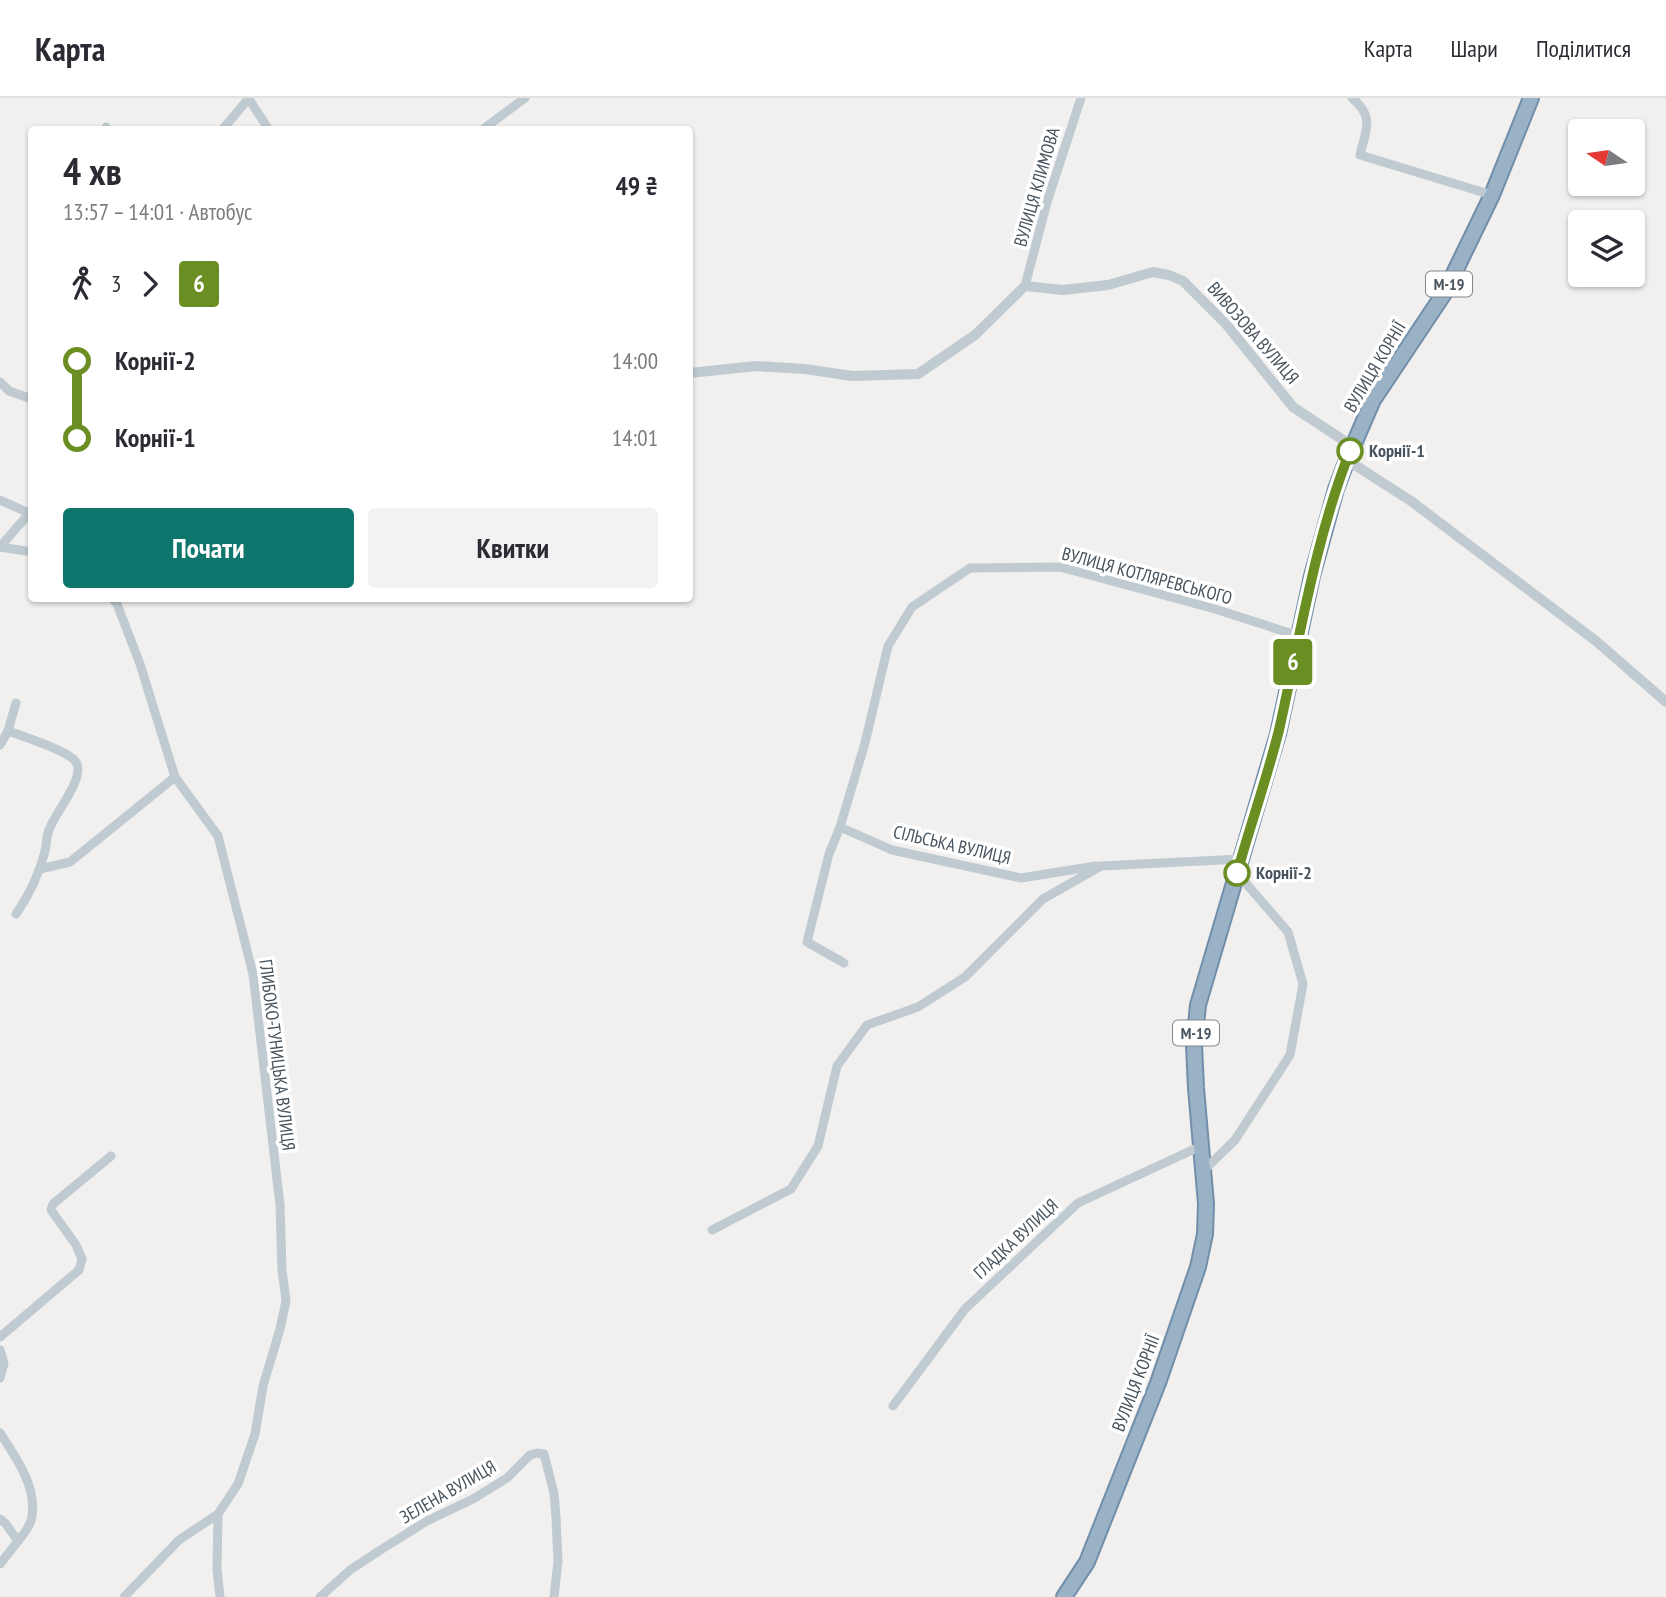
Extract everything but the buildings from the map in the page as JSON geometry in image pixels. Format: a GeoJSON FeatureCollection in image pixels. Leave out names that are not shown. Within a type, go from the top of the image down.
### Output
{"type":"FeatureCollection","features":[{"type":"Feature","properties":{"kind":"highway","name":"ВУЛИЦЯ КОРНІЇ"},"geometry":{"type":"LineString","coordinates":[[1064,1597],[1087,1562],[1158,1383],[1198,1267],[1205,1234],[1206,1204],[1194,1045],[1198,1005],[1278,734],[1299,635],[1336,489],[1373,400],[1446,292],[1492,195],[1531,98]]}},
{"type":"Feature","properties":{"kind":"street"},"geometry":{"type":"LineString","coordinates":[[225,126],[249,98],[266,126]]}},
{"type":"Feature","properties":{"kind":"street"},"geometry":{"type":"LineString","coordinates":[[487,126],[525,98]]}},
{"type":"Feature","properties":{"kind":"street","name":"ВУЛИЦЯ КЛИМОВА"},"geometry":{"type":"LineString","coordinates":[[1025,286],[1047,202],[1080,98]]}},
{"type":"Feature","properties":{"kind":"street"},"geometry":{"type":"LineString","coordinates":[[1352,98],[1362,107],[1368,121],[1360,155],[1492,195]]}},
{"type":"Feature","properties":{"kind":"street","name":"ВИВОЗОВА ВУЛИЦЯ"},"geometry":{"type":"LineString","coordinates":[[1025,286],[1063,290],[1108,285],[1153,272],[1183,281],[1226,324],[1293,407],[1411,501],[1596,641],[1666,702]]}},
{"type":"Feature","properties":{"kind":"street"},"geometry":{"type":"LineString","coordinates":[[693,373],[756,366],[852,376],[918,374],[975,335],[1025,286]]}},
{"type":"Feature","properties":{"kind":"street"},"geometry":{"type":"LineString","coordinates":[[0,382],[9,391],[28,398]]}},
{"type":"Feature","properties":{"kind":"street"},"geometry":{"type":"LineString","coordinates":[[0,500],[28,511]]}},
{"type":"Feature","properties":{"kind":"street"},"geometry":{"type":"LineString","coordinates":[[0,547],[28,514]]}},
{"type":"Feature","properties":{"kind":"street"},"geometry":{"type":"LineString","coordinates":[[0,547],[28,551]]}},
{"type":"Feature","properties":{"kind":"street","name":"ВУЛИЦЯ КОТЛЯРЕВСЬКОГО"},"geometry":{"type":"LineString","coordinates":[[840,827],[865,744],[888,646],[912,607],[970,568],[1060,567],[1299,635]]}},
{"type":"Feature","properties":{"kind":"street","name":"ГЛИБОКО-ТУНИЦЬКА ВУЛИЦЯ"},"geometry":{"type":"LineString","coordinates":[[115,602],[140,664],[175,777],[218,836],[253,974],[280,1205],[286,1301],[263,1387],[254,1434],[238,1484],[218,1514]]}},
{"type":"Feature","properties":{"kind":"street"},"geometry":{"type":"LineString","coordinates":[[0,745],[8,731],[16,703]]}},
{"type":"Feature","properties":{"kind":"street"},"geometry":{"type":"LineString","coordinates":[[8,731],[57,750],[75,760],[78,767],[74,784],[48,831],[46,849],[30,894],[16,915]]}},
{"type":"Feature","properties":{"kind":"street"},"geometry":{"type":"LineString","coordinates":[[40,869],[70,862],[175,777]]}},
{"type":"Feature","properties":{"kind":"street"},"geometry":{"type":"LineString","coordinates":[[840,827],[829,854],[807,942],[844,963]]}},
{"type":"Feature","properties":{"kind":"street","name":"СІЛЬСЬКА ВУЛИЦЯ"},"geometry":{"type":"LineString","coordinates":[[840,827],[892,850],[1021,878],[1101,866],[1239,866]]}},
{"type":"Feature","properties":{"kind":"street","name":"СІЛЬСЬКА ВУЛИЦЯ"},"geometry":{"type":"LineString","coordinates":[[712,1230],[791,1189],[818,1146],[837,1066],[867,1025],[918,1007],[965,977],[1043,899],[1101,866]]}},
{"type":"Feature","properties":{"kind":"street"},"geometry":{"type":"LineString","coordinates":[[1203,1171],[1235,1140],[1290,1055],[1303,984],[1288,932],[1239,866]]}},
{"type":"Feature","properties":{"kind":"street","name":"ГЛАДКА ВУЛИЦЯ"},"geometry":{"type":"LineString","coordinates":[[893,1406],[965,1309],[1078,1203],[1201,1146]]}},
{"type":"Feature","properties":{"kind":"street"},"geometry":{"type":"LineString","coordinates":[[0,1337],[79,1270],[82,1259],[76,1245],[51,1210],[52,1205],[111,1156]]}},
{"type":"Feature","properties":{"kind":"street"},"geometry":{"type":"LineString","coordinates":[[0,1350],[4,1363],[0,1378]]}},
{"type":"Feature","properties":{"kind":"street"},"geometry":{"type":"LineString","coordinates":[[0,1433],[30,1487],[32,1518],[0,1564]]}},
{"type":"Feature","properties":{"kind":"street","name":"ЗЕЛЕНА ВУЛИЦЯ"},"geometry":{"type":"LineString","coordinates":[[320,1597],[350,1570],[427,1521],[474,1499],[507,1478],[530,1455],[537,1453],[544,1454],[554,1493],[558,1561],[554,1597]]}},
{"type":"Feature","properties":{"kind":"street"},"geometry":{"type":"LineString","coordinates":[[124,1597],[179,1540],[218,1514]]}},
{"type":"Feature","properties":{"kind":"street"},"geometry":{"type":"LineString","coordinates":[[218,1514],[217,1569],[220,1597]]}},
{"type":"Feature","properties":{"kind":"street"},"geometry":{"type":"LineString","coordinates":[[0,1519],[18,1541]]}},
{"type":"Feature","properties":{"kind":"bus line","name":"6"},"geometry":{"type":"LineString","coordinates":[[1237,873],[1278,734],[1318,554],[1350,451]]}},
{"type":"Feature","properties":{"kind":"place","name":"Корнії-1"},"geometry":{"type":"Point","coordinates":[1350,451]}},
{"type":"Feature","properties":{"kind":"place","name":"Корнії-2"},"geometry":{"type":"Point","coordinates":[1237,873]}}]}
